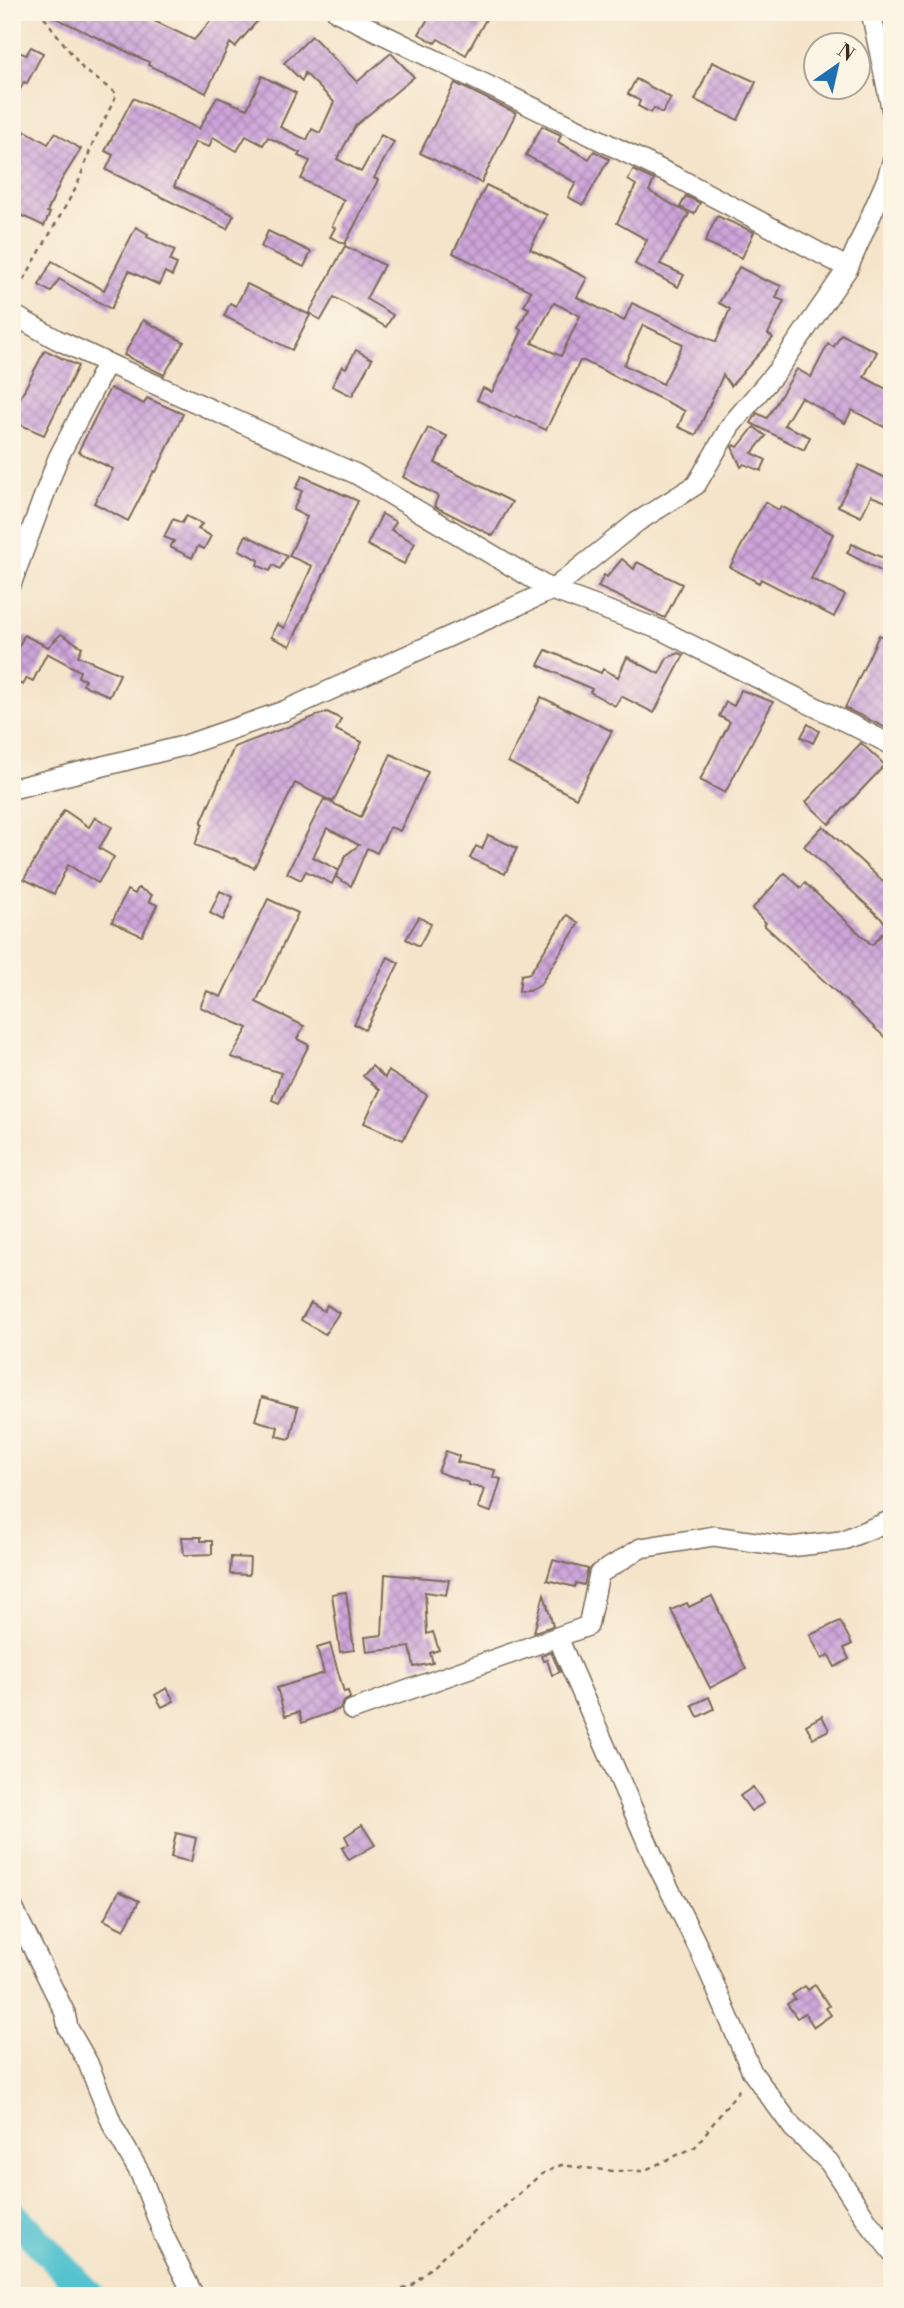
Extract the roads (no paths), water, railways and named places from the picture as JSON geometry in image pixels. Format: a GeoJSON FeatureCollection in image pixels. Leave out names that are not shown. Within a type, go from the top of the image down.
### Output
{"type":"FeatureCollection","features":[{"type":"Feature","properties":{"kind":"street"},"geometry":{"type":"LineString","coordinates":[[337,12],[678,178],[848,268]]}},
{"type":"Feature","properties":{"kind":"street"},"geometry":{"type":"LineString","coordinates":[[871,12],[892,112]]}},
{"type":"Feature","properties":{"kind":"street"},"geometry":{"type":"LineString","coordinates":[[12,789],[183,746],[284,711],[552,590],[637,522],[696,485],[731,425],[777,371],[848,268],[892,162]]}},
{"type":"Feature","properties":{"kind":"street"},"geometry":{"type":"LineString","coordinates":[[12,314],[107,363],[356,474],[552,590],[661,631],[892,745]]}},
{"type":"Feature","properties":{"kind":"street"},"geometry":{"type":"LineString","coordinates":[[12,582],[58,458],[107,363]]}},
{"type":"Feature","properties":{"kind":"street"},"geometry":{"type":"LineString","coordinates":[[352,1710],[588,1626],[599,1574],[641,1548],[714,1536],[790,1547],[841,1541],[892,1520]]}},
{"type":"Feature","properties":{"kind":"street"},"geometry":{"type":"LineString","coordinates":[[558,1638],[654,1858],[700,1951],[752,2072],[793,2128],[830,2162],[868,2222],[892,2252]]}},
{"type":"Feature","properties":{"kind":"street"},"geometry":{"type":"LineString","coordinates":[[12,1906],[65,2014],[68,2028],[88,2063],[113,2126],[140,2173],[164,2236],[194,2296]]}},
{"type":"Feature","properties":{"kind":"waterway"},"geometry":{"type":"LineString","coordinates":[[12,2214],[90,2296]]}}]}
